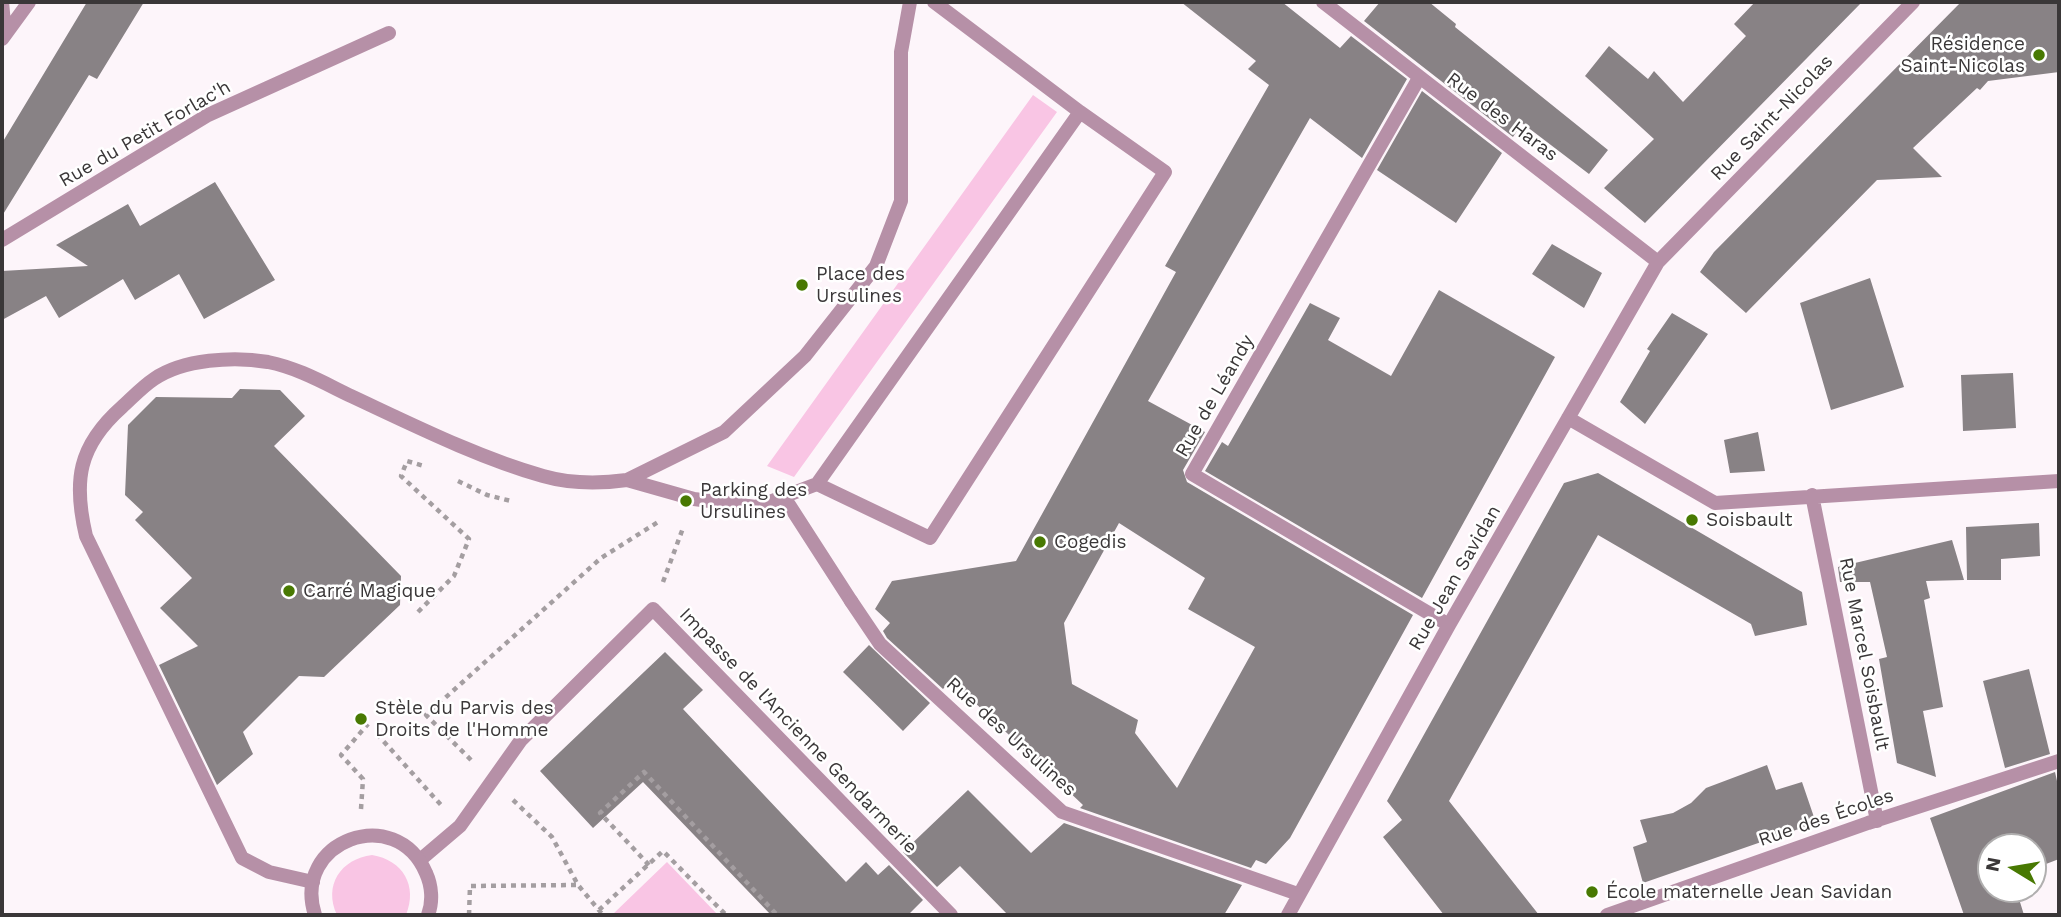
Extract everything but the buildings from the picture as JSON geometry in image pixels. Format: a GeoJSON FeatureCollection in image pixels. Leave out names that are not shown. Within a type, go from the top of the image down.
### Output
{"type":"FeatureCollection","features":[{"type":"Feature","properties":{"kind":"street"},"geometry":{"type":"LineString","coordinates":[[2,2],[4,37]]}},
{"type":"Feature","properties":{"kind":"street"},"geometry":{"type":"LineString","coordinates":[[4,37],[29,2]]}},
{"type":"Feature","properties":{"kind":"street"},"geometry":{"type":"LineString","coordinates":[[313,882],[269,872],[242,858],[92,548],[79,506],[79,475],[89,445],[104,424],[155,378],[185,367],[247,359],[298,370],[523,470],[571,482],[599,484],[627,481],[724,432],[805,356],[876,266],[901,201],[901,52],[910,2]]}},
{"type":"Feature","properties":{"kind":"street"},"geometry":{"type":"LineString","coordinates":[[817,484],[930,538],[1165,172],[934,2]]}},
{"type":"Feature","properties":{"kind":"street","name":"Rue des Haras"},"geometry":{"type":"LineString","coordinates":[[1323,2],[1658,262]]}},
{"type":"Feature","properties":{"kind":"street","name":"Rue Saint-Nicolas"},"geometry":{"type":"LineString","coordinates":[[1658,262],[1913,2]]}},
{"type":"Feature","properties":{"kind":"street","name":"Rue du Petit Forlac'h"},"geometry":{"type":"LineString","coordinates":[[2,240],[208,115],[389,33]]}},
{"type":"Feature","properties":{"kind":"street","name":"Rue de Léandy"},"geometry":{"type":"LineString","coordinates":[[1419,78],[1192,474],[1449,625]]}},
{"type":"Feature","properties":{"kind":"street"},"geometry":{"type":"LineString","coordinates":[[627,481],[694,499],[757,507],[817,484],[1080,112]]}},
{"type":"Feature","properties":{"kind":"street","name":"Rue Jean Savidan"},"geometry":{"type":"LineString","coordinates":[[1288,915],[1449,625],[1658,262]]}},
{"type":"Feature","properties":{"kind":"street"},"geometry":{"type":"LineString","coordinates":[[1568,418],[1715,503],[2059,481]]}},
{"type":"Feature","properties":{"kind":"street","name":"Rue Marcel Soisbault"},"geometry":{"type":"LineString","coordinates":[[1812,495],[1877,821]]}},
{"type":"Feature","properties":{"kind":"street","name":"Rue des Ursulines"},"geometry":{"type":"LineString","coordinates":[[784,497],[880,644],[1062,811],[1298,894]]}},
{"type":"Feature","properties":{"kind":"street","name":"Impasse de l'Ancienne Gendarmerie"},"geometry":{"type":"LineString","coordinates":[[420,860],[460,827],[521,740],[653,609],[951,915]]}},
{"type":"Feature","properties":{"kind":"street","name":"Rue des Écoles"},"geometry":{"type":"LineString","coordinates":[[1607,915],[2059,761]]}},
{"type":"Feature","properties":{"kind":"street"},"geometry":{"type":"LineString","coordinates":[[314,915],[311,892],[320,863],[330,851],[358,836],[387,837],[401,843],[420,860],[429,879],[431,895],[428,915]]}},
{"type":"Feature","properties":{"kind":"path"},"geometry":{"type":"LineString","coordinates":[[418,612],[454,576],[469,539],[401,476],[407,461],[431,468]]}},
{"type":"Feature","properties":{"kind":"path"},"geometry":{"type":"LineString","coordinates":[[454,479],[487,495],[522,504]]}},
{"type":"Feature","properties":{"kind":"path"},"geometry":{"type":"LineString","coordinates":[[653,609],[694,499]]}},
{"type":"Feature","properties":{"kind":"path"},"geometry":{"type":"LineString","coordinates":[[493,781],[426,715],[601,558],[694,499]]}},
{"type":"Feature","properties":{"kind":"path"},"geometry":{"type":"LineString","coordinates":[[358,836],[363,779],[341,755],[368,724]]}},
{"type":"Feature","properties":{"kind":"path"},"geometry":{"type":"LineString","coordinates":[[377,734],[460,827]]}},
{"type":"Feature","properties":{"kind":"path"},"geometry":{"type":"LineString","coordinates":[[649,864],[600,813],[644,772],[777,915]]}},
{"type":"Feature","properties":{"kind":"path"},"geometry":{"type":"LineString","coordinates":[[513,800],[552,837],[578,885],[603,915]]}},
{"type":"Feature","properties":{"kind":"path"},"geometry":{"type":"LineString","coordinates":[[599,910],[663,851],[726,915]]}},
{"type":"Feature","properties":{"kind":"path"},"geometry":{"type":"LineString","coordinates":[[469,915],[470,886],[578,885]]}},
{"type":"Feature","properties":{"kind":"shaded area"},"geometry":{"type":"Polygon","coordinates":[[[1033,95],[1057,112],[794,477],[767,466],[1033,95]]]}},
{"type":"Feature","properties":{"kind":"shaded area"},"geometry":{"type":"Polygon","coordinates":[[[372,855],[392,862],[405,876],[410,894],[406,915],[337,915],[332,894],[338,875],[351,862],[372,855]]]}},
{"type":"Feature","properties":{"kind":"shaded area"},"geometry":{"type":"Polygon","coordinates":[[[667,862],[718,915],[613,915],[613,914],[667,862]]]}},
{"type":"Feature","properties":{"kind":"place","name":"Résidence Saint-Nicolas"},"geometry":{"type":"Point","coordinates":[2039,55]}},
{"type":"Feature","properties":{"kind":"place","name":"Place des Ursulines"},"geometry":{"type":"Point","coordinates":[802,285]}},
{"type":"Feature","properties":{"kind":"place","name":"Parking des Ursulines"},"geometry":{"type":"Point","coordinates":[686,501]}},
{"type":"Feature","properties":{"kind":"place","name":"Soisbault"},"geometry":{"type":"Point","coordinates":[1692,520]}},
{"type":"Feature","properties":{"kind":"place","name":"Cogedis"},"geometry":{"type":"Point","coordinates":[1040,542]}},
{"type":"Feature","properties":{"kind":"place","name":"Carré Magique"},"geometry":{"type":"Point","coordinates":[289,591]}},
{"type":"Feature","properties":{"kind":"place","name":"Stèle du Parvis des Droits de l'Homme"},"geometry":{"type":"Point","coordinates":[361,719]}},
{"type":"Feature","properties":{"kind":"place","name":"École maternelle Jean Savidan"},"geometry":{"type":"Point","coordinates":[1592,892]}}]}
